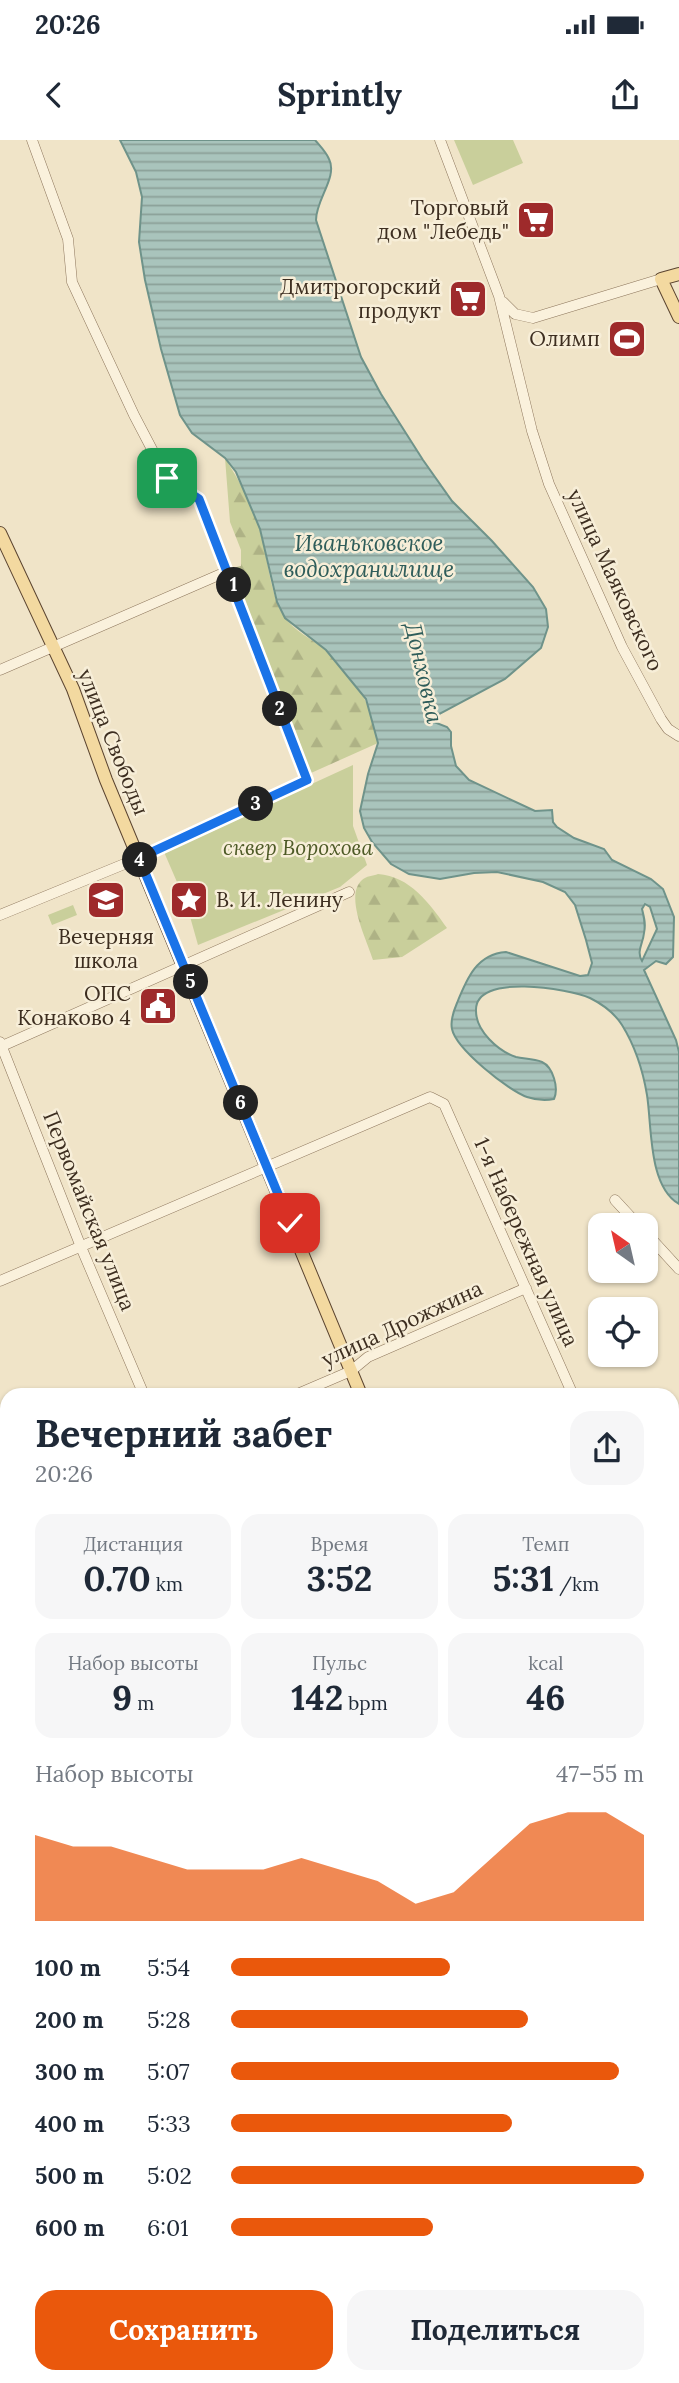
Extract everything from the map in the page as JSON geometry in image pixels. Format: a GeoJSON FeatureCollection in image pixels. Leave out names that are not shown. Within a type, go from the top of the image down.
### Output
{"type":"FeatureCollection","features":[{"type":"Feature","properties":{"kind":"main road"},"geometry":{"type":"LineString","coordinates":[[679,274],[661,279],[679,317]]}},
{"type":"Feature","properties":{"kind":"main road","name":"улица Свободы"},"geometry":{"type":"LineString","coordinates":[[0,533],[54,647],[359,1388]]}},
{"type":"Feature","properties":{"kind":"street"},"geometry":{"type":"LineString","coordinates":[[0,915],[139,858],[307,780],[199,499],[167,478],[134,415],[72,282],[68,239],[32,140]]}},
{"type":"Feature","properties":{"kind":"street","name":"улица Маяковского"},"geometry":{"type":"LineString","coordinates":[[440,140],[499,296],[532,431],[549,484],[622,647],[661,719],[668,729],[679,736]]}},
{"type":"Feature","properties":{"kind":"street"},"geometry":{"type":"LineString","coordinates":[[499,296],[515,314],[533,318],[661,279]]}},
{"type":"Feature","properties":{"kind":"street"},"geometry":{"type":"LineString","coordinates":[[0,670],[228,571]]}},
{"type":"Feature","properties":{"kind":"street"},"geometry":{"type":"LineString","coordinates":[[1,1045],[349,892]]}},
{"type":"Feature","properties":{"kind":"street","name":"Первомайская улица"},"geometry":{"type":"LineString","coordinates":[[1,1045],[141,1388]]}},
{"type":"Feature","properties":{"kind":"street","name":"1-я Набережная улица"},"geometry":{"type":"LineString","coordinates":[[267,1165],[430,1097],[444,1104],[570,1388]]}},
{"type":"Feature","properties":{"kind":"street"},"geometry":{"type":"LineString","coordinates":[[0,1281],[267,1165]]}},
{"type":"Feature","properties":{"kind":"street"},"geometry":{"type":"LineString","coordinates":[[615,1200],[627,1213]]}},
{"type":"Feature","properties":{"kind":"street"},"geometry":{"type":"LineString","coordinates":[[658,1246],[679,1269]]}},
{"type":"Feature","properties":{"kind":"street","name":"улица Дрожжина"},"geometry":{"type":"LineString","coordinates":[[311,1388],[351,1371],[368,1357],[526,1288]]}},
{"type":"Feature","properties":{"kind":"green space"},"geometry":{"type":"Polygon","coordinates":[[[454,140],[513,140],[523,163],[473,185],[454,140]]]}},
{"type":"Feature","properties":{"kind":"green space"},"geometry":{"type":"Polygon","coordinates":[[[225,458],[257,520],[280,610],[293,626],[323,648],[352,678],[367,703],[376,730],[378,743],[311,773],[232,568],[241,566],[241,550],[230,522],[225,458]]]}},
{"type":"Feature","properties":{"kind":"green space","name":"сквер Ворохова"},"geometry":{"type":"Polygon","coordinates":[[[353,765],[353,826],[367,865],[340,887],[198,945],[189,913],[194,905],[194,897],[189,891],[180,889],[164,852],[353,765]]]}},
{"type":"Feature","properties":{"kind":"green space"},"geometry":{"type":"Polygon","coordinates":[[[378,874],[400,880],[418,893],[447,928],[402,957],[373,960],[358,918],[355,896],[362,880],[378,874]]]}},
{"type":"Feature","properties":{"kind":"green space"},"geometry":{"type":"Polygon","coordinates":[[[73,905],[77,915],[52,925],[48,915],[73,905]]]}},
{"type":"Feature","properties":{"kind":"water","name":"Иваньковское водохранилище"},"geometry":{"type":"Polygon","coordinates":[[[120,140],[315,140],[328,156],[331,173],[316,220],[361,357],[381,394],[452,501],[533,587],[546,609],[548,627],[541,648],[505,679],[441,713],[434,718],[434,722],[447,727],[451,732],[456,766],[469,780],[535,811],[552,810],[553,822],[557,827],[574,838],[604,849],[612,860],[651,879],[663,889],[674,917],[673,957],[666,964],[656,961],[644,970],[679,1052],[679,1204],[669,1195],[657,1170],[647,1095],[635,1050],[622,1025],[604,1006],[579,994],[525,986],[490,991],[480,999],[476,1011],[484,1033],[495,1045],[509,1054],[546,1065],[554,1078],[554,1099],[530,1098],[508,1087],[473,1058],[456,1037],[452,1022],[456,1006],[469,976],[480,962],[488,957],[506,952],[580,976],[588,975],[592,963],[575,905],[565,892],[543,882],[497,872],[440,879],[409,874],[391,864],[372,842],[364,828],[360,811],[378,743],[366,699],[326,650],[285,618],[277,602],[260,529],[236,472],[225,458],[192,433],[180,415],[145,280],[139,242],[142,197],[136,172],[120,140]],[[645,904],[642,909],[645,927],[640,951],[642,961],[657,929],[650,907],[645,904]]]}},
{"type":"Feature","properties":{"kind":"place","name":"Торговый дом \"Лебедь\""},"geometry":{"type":"Point","coordinates":[536,220]}},
{"type":"Feature","properties":{"kind":"place","name":"Дмитрогорский продукт"},"geometry":{"type":"Point","coordinates":[468,299]}},
{"type":"Feature","properties":{"kind":"place","name":"Олимп"},"geometry":{"type":"Point","coordinates":[627,339]}},
{"type":"Feature","properties":{"kind":"place","name":"Вечерняя школа"},"geometry":{"type":"Point","coordinates":[106,900]}},
{"type":"Feature","properties":{"kind":"place","name":"В. И. Ленину"},"geometry":{"type":"Point","coordinates":[189,900]}},
{"type":"Feature","properties":{"kind":"place","name":"ОПС Конаково 4"},"geometry":{"type":"Point","coordinates":[158,1006]}},
{"type":"Feature","properties":{"kind":"route"},"geometry":{"type":"LineString","coordinates":[[167,478],[199,499],[307,780],[139,858],[290,1223]]}},
{"type":"Feature","properties":{"kind":"water label","name":"Донховка"},"geometry":{"type":"Point","coordinates":[424,673]}}]}
